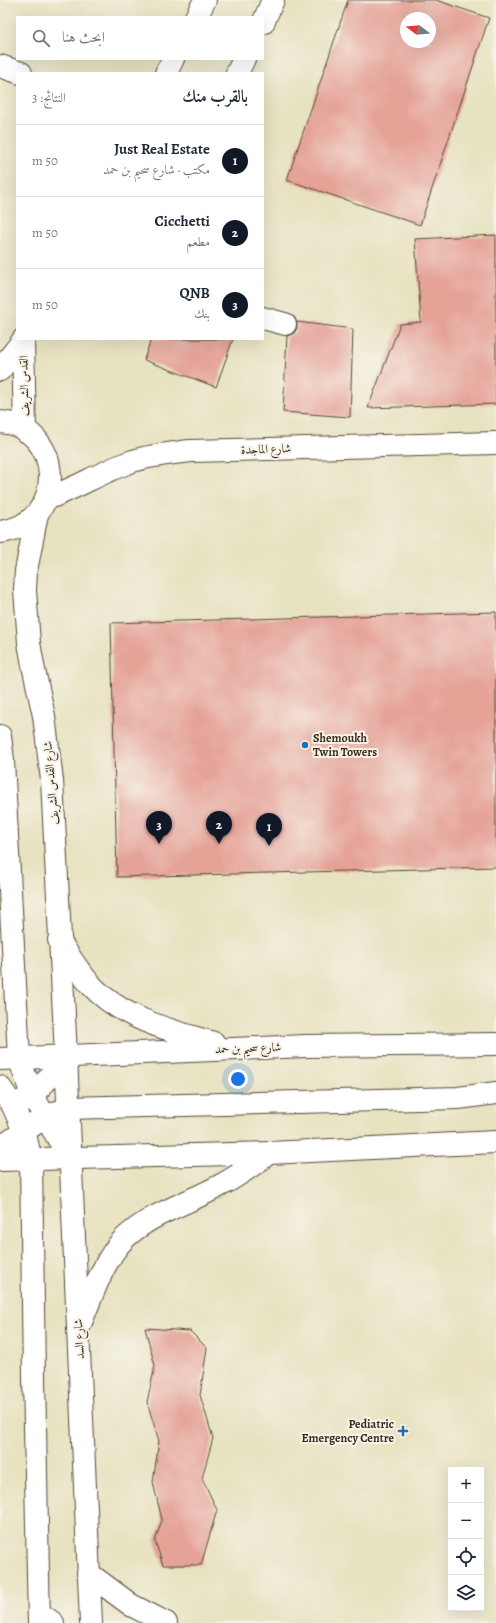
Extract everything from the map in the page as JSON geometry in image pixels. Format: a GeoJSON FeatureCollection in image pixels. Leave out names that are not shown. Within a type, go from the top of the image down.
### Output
{"type":"FeatureCollection","features":[{"type":"Feature","properties":{"kind":"main road"},"geometry":{"type":"LineString","coordinates":[[196,16],[204,0]]}},
{"type":"Feature","properties":{"kind":"main road"},"geometry":{"type":"LineString","coordinates":[[264,21],[273,0]]}},
{"type":"Feature","properties":{"kind":"main road"},"geometry":{"type":"LineString","coordinates":[[167,72],[173,60]]}},
{"type":"Feature","properties":{"kind":"main road"},"geometry":{"type":"LineString","coordinates":[[238,72],[244,60]]}},
{"type":"Feature","properties":{"kind":"main road"},"geometry":{"type":"LineString","coordinates":[[0,66],[18,72]]}},
{"type":"Feature","properties":{"kind":"main road"},"geometry":{"type":"LineString","coordinates":[[264,318],[285,324]]}},
{"type":"Feature","properties":{"kind":"main road","name":"القدس الشريف"},"geometry":{"type":"LineString","coordinates":[[0,370],[24,340]]}},
{"type":"Feature","properties":{"kind":"main road","name":"القدس الشريف"},"geometry":{"type":"LineString","coordinates":[[24,340],[25,431]]}},
{"type":"Feature","properties":{"kind":"main road"},"geometry":{"type":"LineString","coordinates":[[0,422],[15,425],[25,431]]}},
{"type":"Feature","properties":{"kind":"main road","name":"شارع القدس الشريف"},"geometry":{"type":"LineString","coordinates":[[25,431],[34,438],[46,456],[50,477],[49,489],[41,506],[26,571],[25,590],[29,643],[44,716],[52,780],[66,1055]]}},
{"type":"Feature","properties":{"kind":"main road","name":"شارع الماجدة"},"geometry":{"type":"LineString","coordinates":[[0,532],[17,528],[28,522],[41,506],[108,470],[154,455],[190,451],[496,443]]}},
{"type":"Feature","properties":{"kind":"main road"},"geometry":{"type":"LineString","coordinates":[[0,736],[3,760],[10,1058],[70,1158]]}},
{"type":"Feature","properties":{"kind":"main road"},"geometry":{"type":"LineString","coordinates":[[60,940],[78,970],[92,986],[113,1004],[134,1016],[159,1026],[188,1036],[236,1049]]}},
{"type":"Feature","properties":{"kind":"main road","name":"شارع سحيم بن حمد"},"geometry":{"type":"LineString","coordinates":[[10,1058],[305,1046],[496,1044]]}},
{"type":"Feature","properties":{"kind":"main road"},"geometry":{"type":"LineString","coordinates":[[6,1109],[32,1095],[50,1078],[66,1055]]}},
{"type":"Feature","properties":{"kind":"main road","name":"شارع السد"},"geometry":{"type":"LineString","coordinates":[[66,1055],[91,1623]]}},
{"type":"Feature","properties":{"kind":"main road"},"geometry":{"type":"LineString","coordinates":[[0,1087],[6,1109],[24,1131],[31,1159],[34,1378],[44,1620]]}},
{"type":"Feature","properties":{"kind":"main road"},"geometry":{"type":"LineString","coordinates":[[0,1148],[45,1117],[68,1108],[458,1098],[496,1093]]}},
{"type":"Feature","properties":{"kind":"main road"},"geometry":{"type":"LineString","coordinates":[[0,1160],[269,1152],[496,1142]]}},
{"type":"Feature","properties":{"kind":"main road"},"geometry":{"type":"LineString","coordinates":[[79,1327],[101,1275],[115,1251],[125,1238],[159,1214],[220,1186],[241,1174],[269,1152]]}},
{"type":"Feature","properties":{"kind":"main road"},"geometry":{"type":"LineString","coordinates":[[88,1573],[131,1605],[160,1621]]}},
{"type":"Feature","properties":{"kind":"main road"},"geometry":{"type":"LineString","coordinates":[[79,1623],[90,1599]]}},
{"type":"Feature","properties":{"kind":"building"},"geometry":{"type":"Polygon","coordinates":[[[348,0],[436,0],[489,18],[420,225],[287,180],[348,0]]]}},
{"type":"Feature","properties":{"kind":"building"},"geometry":{"type":"Polygon","coordinates":[[[496,235],[496,404],[368,408],[400,324],[421,322],[415,239],[496,235]]]}},
{"type":"Feature","properties":{"kind":"building"},"geometry":{"type":"Polygon","coordinates":[[[297,322],[353,329],[350,417],[283,412],[287,336],[294,333],[297,328],[297,322]]]}},
{"type":"Feature","properties":{"kind":"building"},"geometry":{"type":"Polygon","coordinates":[[[151,340],[233,340],[216,387],[144,360],[151,340]]]}},
{"type":"Feature","properties":{"kind":"building","name":"Shemoukh Twin Towers"},"geometry":{"type":"Polygon","coordinates":[[[496,612],[496,867],[117,877],[111,623],[496,612]]]}},
{"type":"Feature","properties":{"kind":"building"},"geometry":{"type":"Polygon","coordinates":[[[145,1328],[190,1331],[207,1348],[200,1395],[213,1438],[202,1478],[217,1510],[201,1565],[163,1565],[155,1541],[162,1520],[153,1482],[159,1441],[147,1402],[155,1366],[145,1328]]]}},
{"type":"Feature","properties":{"kind":"place","name":"Shemoukh Twin Towers"},"geometry":{"type":"Point","coordinates":[305,745]}},
{"type":"Feature","properties":{"kind":"place","name":"QNB"},"geometry":{"type":"Point","coordinates":[159,844]}},
{"type":"Feature","properties":{"kind":"place","name":"Cicchetti"},"geometry":{"type":"Point","coordinates":[219,844]}},
{"type":"Feature","properties":{"kind":"place","name":"Just Real Estate"},"geometry":{"type":"Point","coordinates":[269,846]}},
{"type":"Feature","properties":{"kind":"place","name":"Pediatric Emergency Centre"},"geometry":{"type":"Point","coordinates":[403,1431]}}]}
